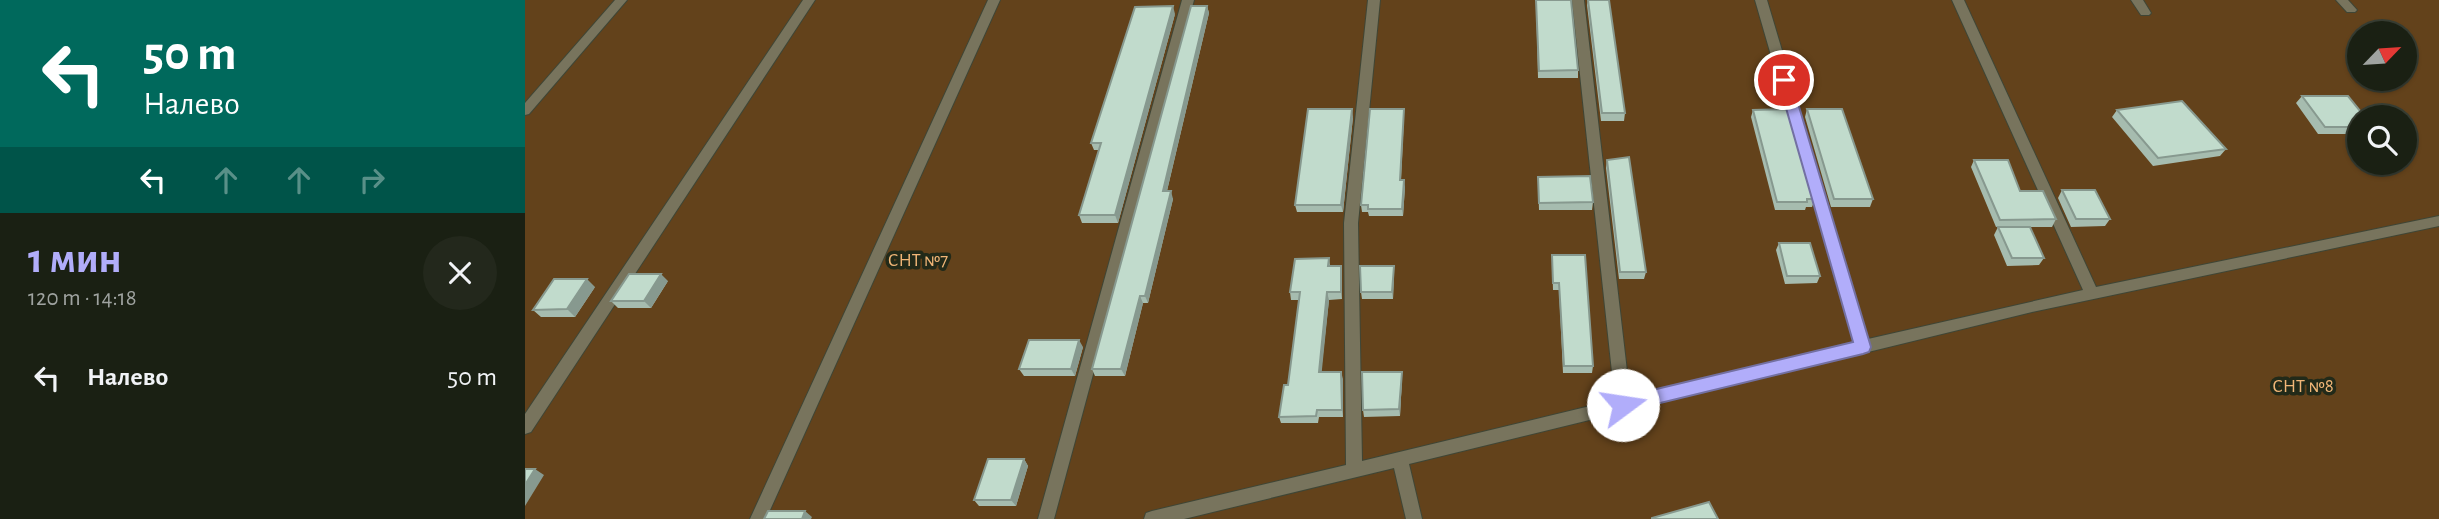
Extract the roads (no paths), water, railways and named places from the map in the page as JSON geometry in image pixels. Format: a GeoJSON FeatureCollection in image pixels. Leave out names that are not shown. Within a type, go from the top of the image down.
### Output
{"type":"FeatureCollection","features":[{"type":"Feature","properties":{"kind":"street"},"geometry":{"type":"LineString","coordinates":[[525,111],[621,0]]}},
{"type":"Feature","properties":{"kind":"street"},"geometry":{"type":"LineString","coordinates":[[525,427],[809,0]]}},
{"type":"Feature","properties":{"kind":"street"},"geometry":{"type":"LineString","coordinates":[[758,519],[994,0]]}},
{"type":"Feature","properties":{"kind":"street"},"geometry":{"type":"LineString","coordinates":[[1046,519],[1188,0]]}},
{"type":"Feature","properties":{"kind":"street"},"geometry":{"type":"LineString","coordinates":[[1354,470],[1351,223],[1374,0]]}},
{"type":"Feature","properties":{"kind":"street"},"geometry":{"type":"LineString","coordinates":[[1579,0],[1623,405]]}},
{"type":"Feature","properties":{"kind":"street"},"geometry":{"type":"LineString","coordinates":[[1761,0],[1863,347]]}},
{"type":"Feature","properties":{"kind":"street"},"geometry":{"type":"LineString","coordinates":[[1958,0],[2092,294]]}},
{"type":"Feature","properties":{"kind":"street"},"geometry":{"type":"LineString","coordinates":[[2137,0],[2145,13]]}},
{"type":"Feature","properties":{"kind":"street"},"geometry":{"type":"LineString","coordinates":[[2342,0],[2351,10]]}},
{"type":"Feature","properties":{"kind":"street"},"geometry":{"type":"LineString","coordinates":[[1151,519],[2092,294],[2439,221]]}},
{"type":"Feature","properties":{"kind":"street"},"geometry":{"type":"LineString","coordinates":[[1399,459],[1414,519]]}},
{"type":"Feature","properties":{"kind":"park label","name":"СНТ №7"},"geometry":{"type":"Point","coordinates":[918,259]}},
{"type":"Feature","properties":{"kind":"park label","name":"СНТ №8"},"geometry":{"type":"Point","coordinates":[2303,385]}}]}
